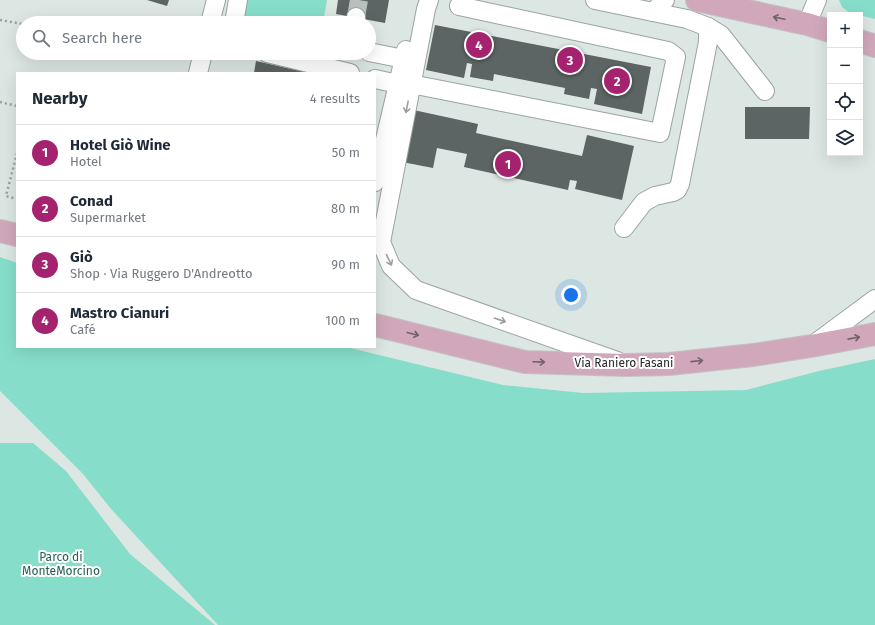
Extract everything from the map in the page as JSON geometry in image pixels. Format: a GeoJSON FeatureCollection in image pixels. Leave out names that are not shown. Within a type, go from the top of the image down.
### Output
{"type":"FeatureCollection","features":[{"type":"Feature","properties":{"kind":"main road"},"geometry":{"type":"LineString","coordinates":[[697,0],[807,24],[827,30]]}},
{"type":"Feature","properties":{"kind":"main road"},"geometry":{"type":"LineString","coordinates":[[863,42],[875,46]]}},
{"type":"Feature","properties":{"kind":"main road"},"geometry":{"type":"LineString","coordinates":[[0,231],[16,235]]}},
{"type":"Feature","properties":{"kind":"main road","name":"Via Raniero Fasani"},"geometry":{"type":"LineString","coordinates":[[376,325],[525,362],[626,365],[676,363],[753,355],[875,334]]}},
{"type":"Feature","properties":{"kind":"street"},"geometry":{"type":"LineString","coordinates":[[212,16],[216,0]]}},
{"type":"Feature","properties":{"kind":"street"},"geometry":{"type":"LineString","coordinates":[[235,16],[238,0]]}},
{"type":"Feature","properties":{"kind":"street"},"geometry":{"type":"LineString","coordinates":[[418,0],[404,59],[405,84],[381,242],[391,266],[416,290],[626,365]]}},
{"type":"Feature","properties":{"kind":"street"},"geometry":{"type":"LineString","coordinates":[[376,179],[429,0]]}},
{"type":"Feature","properties":{"kind":"street"},"geometry":{"type":"LineString","coordinates":[[595,0],[659,6],[708,27],[721,35],[765,91]]}},
{"type":"Feature","properties":{"kind":"street"},"geometry":{"type":"LineString","coordinates":[[807,24],[817,0]]}},
{"type":"Feature","properties":{"kind":"street"},"geometry":{"type":"LineString","coordinates":[[376,79],[660,133],[676,57],[668,51],[459,6]]}},
{"type":"Feature","properties":{"kind":"street"},"geometry":{"type":"LineString","coordinates":[[624,228],[644,202],[655,196],[677,190],[680,184],[708,42],[708,27]]}},
{"type":"Feature","properties":{"kind":"street"},"geometry":{"type":"LineString","coordinates":[[376,53],[404,59]]}},
{"type":"Feature","properties":{"kind":"street"},"geometry":{"type":"LineString","coordinates":[[198,72],[201,60]]}},
{"type":"Feature","properties":{"kind":"street"},"geometry":{"type":"LineString","coordinates":[[296,60],[346,72]]}},
{"type":"Feature","properties":{"kind":"street"},"geometry":{"type":"LineString","coordinates":[[811,346],[875,299]]}},
{"type":"Feature","properties":{"kind":"path"},"geometry":{"type":"LineString","coordinates":[[0,20],[16,23]]}},
{"type":"Feature","properties":{"kind":"path"},"geometry":{"type":"LineString","coordinates":[[0,102],[16,106]]}},
{"type":"Feature","properties":{"kind":"path"},"geometry":{"type":"LineString","coordinates":[[16,157],[6,196],[16,199]]}},
{"type":"Feature","properties":{"kind":"green space"},"geometry":{"type":"Polygon","coordinates":[[[245,0],[327,0],[324,16],[241,16],[245,0]]]}},
{"type":"Feature","properties":{"kind":"green space"},"geometry":{"type":"Polygon","coordinates":[[[839,0],[875,0],[875,19],[863,16],[863,12],[849,12],[842,7],[839,0]]]}},
{"type":"Feature","properties":{"kind":"green space"},"geometry":{"type":"Polygon","coordinates":[[[0,257],[16,263],[16,348],[350,348],[503,385],[583,393],[746,390],[819,371],[875,359],[875,625],[218,625],[112,510],[83,474],[0,391],[0,257]]]}},
{"type":"Feature","properties":{"kind":"green space","name":"Parco di MonteMorcino"},"geometry":{"type":"Polygon","coordinates":[[[0,443],[33,443],[66,471],[130,554],[215,625],[0,625],[0,443]]]}},
{"type":"Feature","properties":{"kind":"building"},"geometry":{"type":"Polygon","coordinates":[[[147,0],[169,0],[167,6],[147,0]]]}},
{"type":"Feature","properties":{"kind":"building"},"geometry":{"type":"Polygon","coordinates":[[[338,0],[389,0],[385,23],[376,21],[376,16],[347,16],[336,14],[338,0]]]}},
{"type":"Feature","properties":{"kind":"building"},"geometry":{"type":"Polygon","coordinates":[[[435,25],[651,67],[642,114],[594,104],[597,89],[591,88],[589,99],[564,94],[565,88],[494,74],[493,81],[470,77],[472,64],[467,63],[464,78],[426,70],[435,25]]]}},
{"type":"Feature","properties":{"kind":"building"},"geometry":{"type":"Polygon","coordinates":[[[256,61],[305,72],[254,72],[256,61]]]}},
{"type":"Feature","properties":{"kind":"building"},"geometry":{"type":"Polygon","coordinates":[[[745,107],[810,107],[809,139],[745,139],[745,107]]]}},
{"type":"Feature","properties":{"kind":"building"},"geometry":{"type":"Polygon","coordinates":[[[409,109],[478,124],[476,133],[582,156],[587,135],[634,146],[622,200],[575,189],[577,181],[570,180],[568,190],[464,167],[467,154],[437,148],[433,168],[397,161],[409,109]]]}},
{"type":"Feature","properties":{"kind":"tunnel"},"geometry":{"type":"LineString","coordinates":[[356,16],[359,0]]}},
{"type":"Feature","properties":{"kind":"place","name":"Mastro Cianuri"},"geometry":{"type":"Point","coordinates":[479,45]}},
{"type":"Feature","properties":{"kind":"place","name":"Giò"},"geometry":{"type":"Point","coordinates":[570,60]}},
{"type":"Feature","properties":{"kind":"place","name":"Conad"},"geometry":{"type":"Point","coordinates":[617,81]}},
{"type":"Feature","properties":{"kind":"place","name":"Hotel Giò Wine"},"geometry":{"type":"Point","coordinates":[508,164]}}]}
